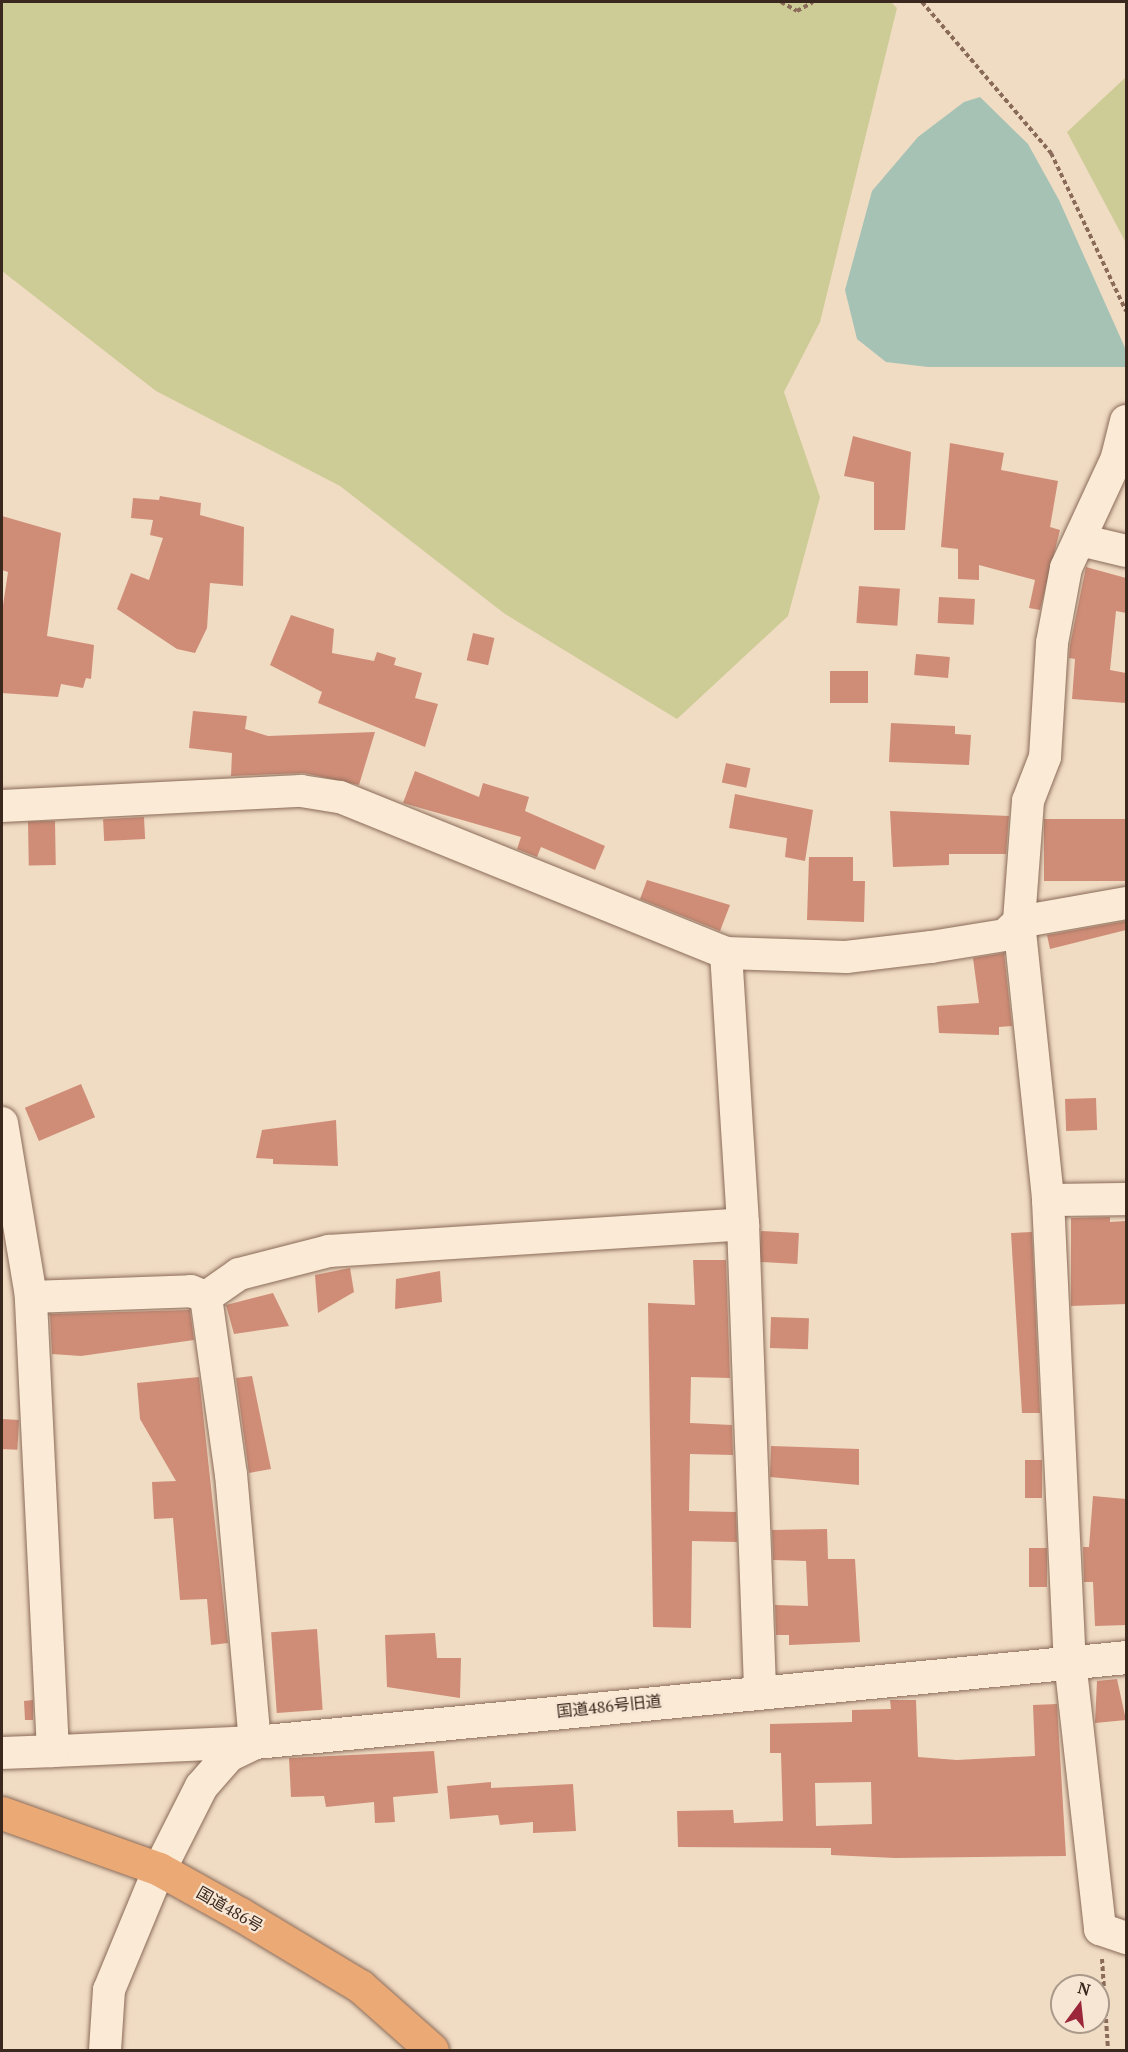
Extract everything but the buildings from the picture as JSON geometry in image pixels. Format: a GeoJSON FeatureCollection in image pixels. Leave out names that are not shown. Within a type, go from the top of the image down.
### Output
{"type":"FeatureCollection","features":[{"type":"Feature","properties":{"kind":"highway","name":"国道486号"},"geometry":{"type":"LineString","coordinates":[[2,1813],[159,1869],[360,1986],[432,2050]]}},
{"type":"Feature","properties":{"kind":"street"},"geometry":{"type":"LineString","coordinates":[[1113,1933],[1070,1661],[1047,1200],[1019,922],[1028,801],[1046,757],[1053,643],[1066,568],[1117,458],[1126,421]]}},
{"type":"Feature","properties":{"kind":"street"},"geometry":{"type":"LineString","coordinates":[[1080,540],[1126,551]]}},
{"type":"Feature","properties":{"kind":"street"},"geometry":{"type":"LineString","coordinates":[[2,806],[277,791],[340,797],[726,953],[846,957],[1005,935],[1019,922],[1126,903]]}},
{"type":"Feature","properties":{"kind":"street"},"geometry":{"type":"LineString","coordinates":[[726,953],[743,1224],[760,1690]]}},
{"type":"Feature","properties":{"kind":"street"},"geometry":{"type":"LineString","coordinates":[[2,1123],[31,1297],[53,1751]]}},
{"type":"Feature","properties":{"kind":"street"},"geometry":{"type":"LineString","coordinates":[[1047,1200],[1126,1199]]}},
{"type":"Feature","properties":{"kind":"street"},"geometry":{"type":"LineString","coordinates":[[206,1297],[239,1274],[329,1251],[743,1224]]}},
{"type":"Feature","properties":{"kind":"street"},"geometry":{"type":"LineString","coordinates":[[31,1297],[191,1291],[206,1297]]}},
{"type":"Feature","properties":{"kind":"street"},"geometry":{"type":"LineString","coordinates":[[2,1753],[255,1742],[231,1474],[206,1297]]}},
{"type":"Feature","properties":{"kind":"street","name":"国道486号旧道"},"geometry":{"type":"LineString","coordinates":[[159,1869],[201,1786],[228,1755],[255,1742],[760,1690],[1126,1657]]}},
{"type":"Feature","properties":{"kind":"street"},"geometry":{"type":"LineString","coordinates":[[105,2050],[109,1990],[159,1869]]}},
{"type":"Feature","properties":{"kind":"path"},"geometry":{"type":"LineString","coordinates":[[781,2],[797,11],[813,2]]}},
{"type":"Feature","properties":{"kind":"path"},"geometry":{"type":"LineString","coordinates":[[922,2],[1051,153],[1126,310]]}},
{"type":"Feature","properties":{"kind":"path"},"geometry":{"type":"LineString","coordinates":[[1108,2050],[1113,1933]]}},
{"type":"Feature","properties":{"kind":"shaded area"},"geometry":{"type":"Polygon","coordinates":[[[2,2],[891,2],[897,8],[820,322],[784,392],[820,497],[788,616],[677,719],[505,614],[340,486],[156,391],[2,271],[2,2]]]}},
{"type":"Feature","properties":{"kind":"shaded area"},"geometry":{"type":"Polygon","coordinates":[[[1126,77],[1126,243],[1067,132],[1126,77]]]}},
{"type":"Feature","properties":{"kind":"shaded area"},"geometry":{"type":"Polygon","coordinates":[[[980,97],[1028,144],[1059,200],[1126,350],[1126,367],[928,367],[886,362],[857,339],[845,290],[872,191],[918,137],[964,102],[980,97]]]}}]}
